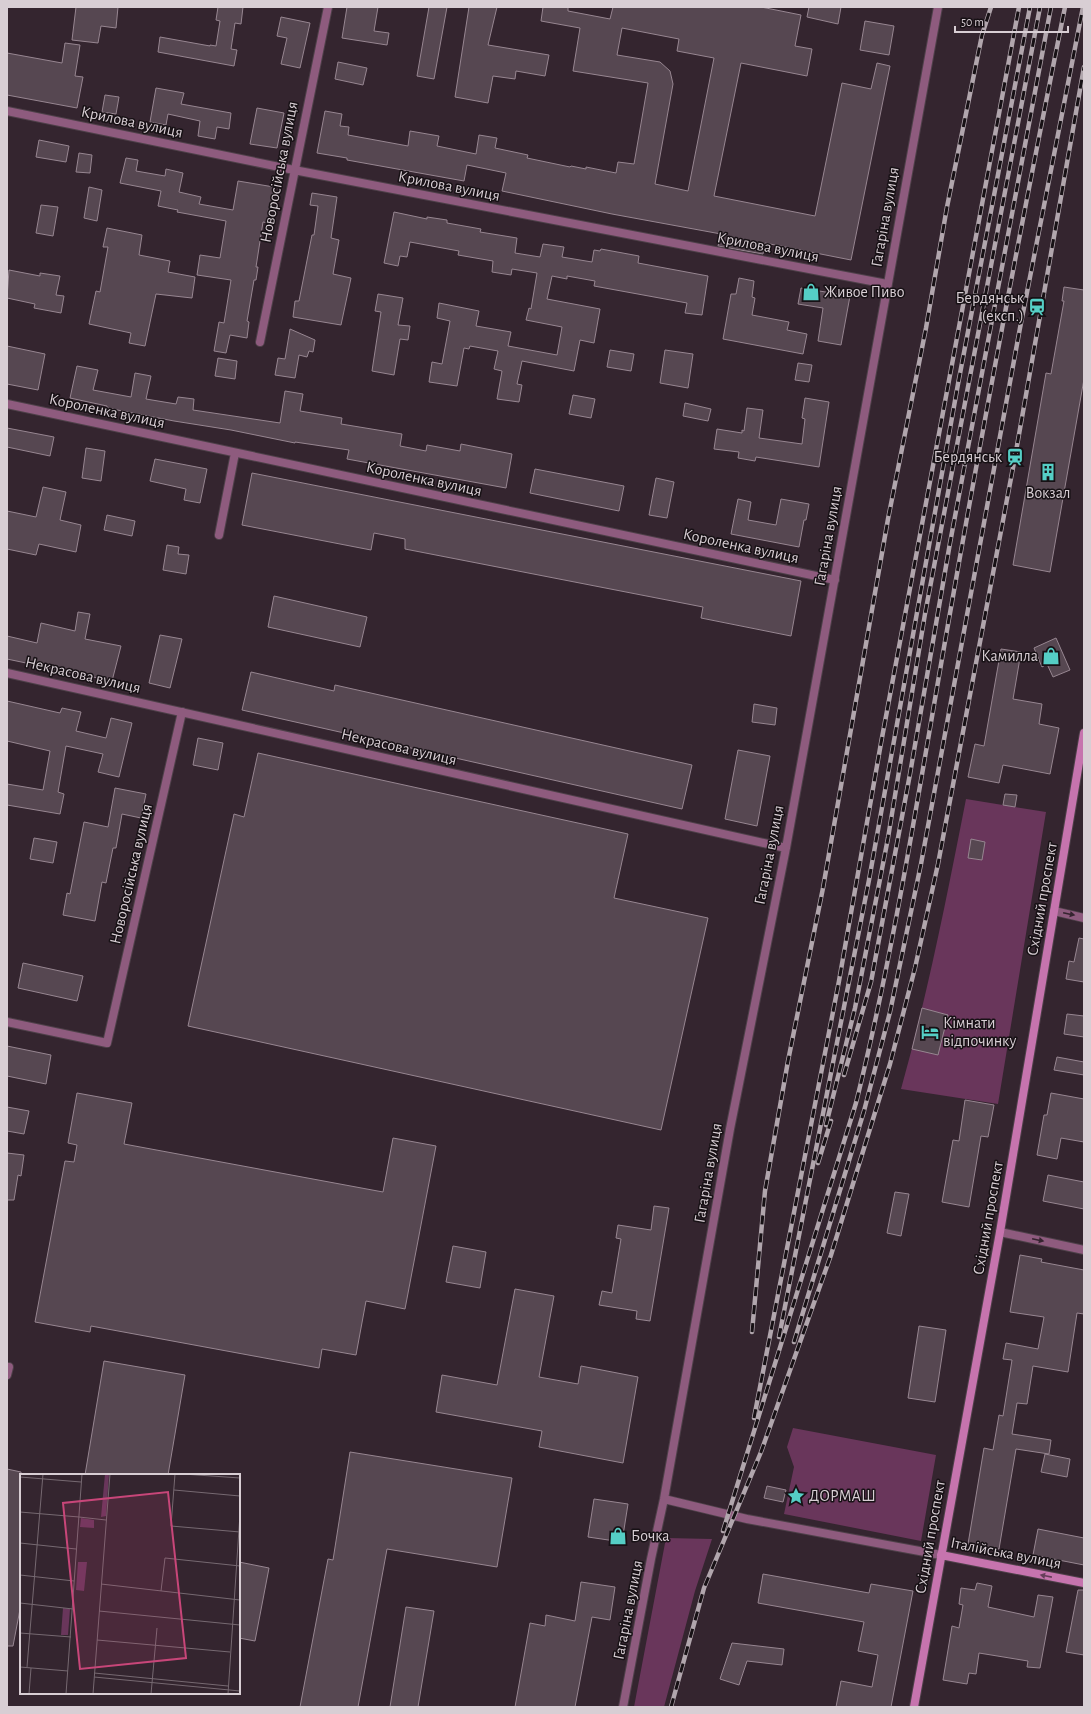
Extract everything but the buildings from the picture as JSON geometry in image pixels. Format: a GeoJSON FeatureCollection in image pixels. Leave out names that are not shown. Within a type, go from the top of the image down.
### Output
{"type":"FeatureCollection","features":[{"type":"Feature","properties":{"kind":"main road","name":"Східний проспект"},"geometry":{"type":"LineString","coordinates":[[914,1707],[1000,1232],[1084,733]]}},
{"type":"Feature","properties":{"kind":"main road","name":"Італійська вулиця"},"geometry":{"type":"LineString","coordinates":[[941,1555],[1084,1583]]}},
{"type":"Feature","properties":{"kind":"street","name":"Новоросійська вулиця"},"geometry":{"type":"LineString","coordinates":[[260,342],[328,7]]}},
{"type":"Feature","properties":{"kind":"street","name":"Гагаріна вулиця"},"geometry":{"type":"LineString","coordinates":[[623,1707],[664,1499],[730,1129],[786,848],[938,7]]}},
{"type":"Feature","properties":{"kind":"street","name":"Крилова вулиця"},"geometry":{"type":"LineString","coordinates":[[7,111],[294,170],[887,284]]}},
{"type":"Feature","properties":{"kind":"street","name":"Короленка вулиця"},"geometry":{"type":"LineString","coordinates":[[7,404],[835,580]]}},
{"type":"Feature","properties":{"kind":"street"},"geometry":{"type":"LineString","coordinates":[[218,536],[235,453]]}},
{"type":"Feature","properties":{"kind":"street","name":"Некрасова вулиця"},"geometry":{"type":"LineString","coordinates":[[7,673],[786,848]]}},
{"type":"Feature","properties":{"kind":"street","name":"Новоросійська вулиця"},"geometry":{"type":"LineString","coordinates":[[7,1022],[106,1042],[182,712]]}},
{"type":"Feature","properties":{"kind":"street"},"geometry":{"type":"LineString","coordinates":[[1054,911],[1084,918]]}},
{"type":"Feature","properties":{"kind":"street"},"geometry":{"type":"LineString","coordinates":[[1000,1232],[1084,1250]]}},
{"type":"Feature","properties":{"kind":"street","name":"Італійська вулиця"},"geometry":{"type":"LineString","coordinates":[[664,1499],[753,1520],[941,1555]]}},
{"type":"Feature","properties":{"kind":"shaded area"},"geometry":{"type":"Polygon","coordinates":[[[966,799],[1046,812],[998,1104],[901,1089],[928,981],[966,799]]]}},
{"type":"Feature","properties":{"kind":"shaded area"},"geometry":{"type":"Polygon","coordinates":[[[793,1428],[936,1455],[921,1541],[784,1514],[794,1467],[787,1447],[793,1428]]]}},
{"type":"Feature","properties":{"kind":"shaded area"},"geometry":{"type":"Polygon","coordinates":[[[666,1538],[712,1539],[695,1591],[664,1707],[634,1707],[666,1538]]]}},
{"type":"Feature","properties":{"kind":"railway"},"geometry":{"type":"LineString","coordinates":[[752,1332],[765,1191],[788,1061],[823,888],[888,519],[926,328],[947,207],[982,35],[991,7]]}},
{"type":"Feature","properties":{"kind":"railway"},"geometry":{"type":"LineString","coordinates":[[754,1418],[839,981],[881,743],[1019,7]]}},
{"type":"Feature","properties":{"kind":"railway"},"geometry":{"type":"LineString","coordinates":[[779,1337],[869,880],[958,384],[1030,7]]}},
{"type":"Feature","properties":{"kind":"railway"},"geometry":{"type":"LineString","coordinates":[[826,1125],[855,1008],[888,838],[925,614],[1040,7]]}},
{"type":"Feature","properties":{"kind":"railway"},"geometry":{"type":"LineString","coordinates":[[844,1075],[871,982],[910,774],[950,543],[1051,7]]}},
{"type":"Feature","properties":{"kind":"railway"},"geometry":{"type":"LineString","coordinates":[[723,1531],[856,1103],[871,1041],[908,853],[965,527],[1065,7]]}},
{"type":"Feature","properties":{"kind":"railway"},"geometry":{"type":"LineString","coordinates":[[794,1342],[864,1111],[890,1012],[921,864],[1020,328],[1083,7]]}},
{"type":"Feature","properties":{"kind":"railway"},"geometry":{"type":"LineString","coordinates":[[671,1707],[704,1588],[761,1452],[831,1255],[890,1064],[915,968],[938,864],[1015,457],[1084,67]]}},
{"type":"Feature","properties":{"kind":"railway"},"geometry":{"type":"LineString","coordinates":[[818,1163],[831,1121]]}},
{"type":"Feature","properties":{"kind":"place","name":"Живое Пиво"},"geometry":{"type":"Point","coordinates":[811,292]}},
{"type":"Feature","properties":{"kind":"place","name":"Бердянськ (експ.)"},"geometry":{"type":"Point","coordinates":[1037,307]}},
{"type":"Feature","properties":{"kind":"place","name":"Бердянськ"},"geometry":{"type":"Point","coordinates":[1015,457]}},
{"type":"Feature","properties":{"kind":"place","name":"Вокзал"},"geometry":{"type":"Point","coordinates":[1048,472]}},
{"type":"Feature","properties":{"kind":"place","name":"Камилла"},"geometry":{"type":"Point","coordinates":[1051,656]}},
{"type":"Feature","properties":{"kind":"place","name":"Кімнати відпочинку"},"geometry":{"type":"Point","coordinates":[930,1032]}},
{"type":"Feature","properties":{"kind":"place","name":"ДОРМАШ"},"geometry":{"type":"Point","coordinates":[796,1496]}},
{"type":"Feature","properties":{"kind":"place","name":"Бочка"},"geometry":{"type":"Point","coordinates":[618,1536]}}]}
